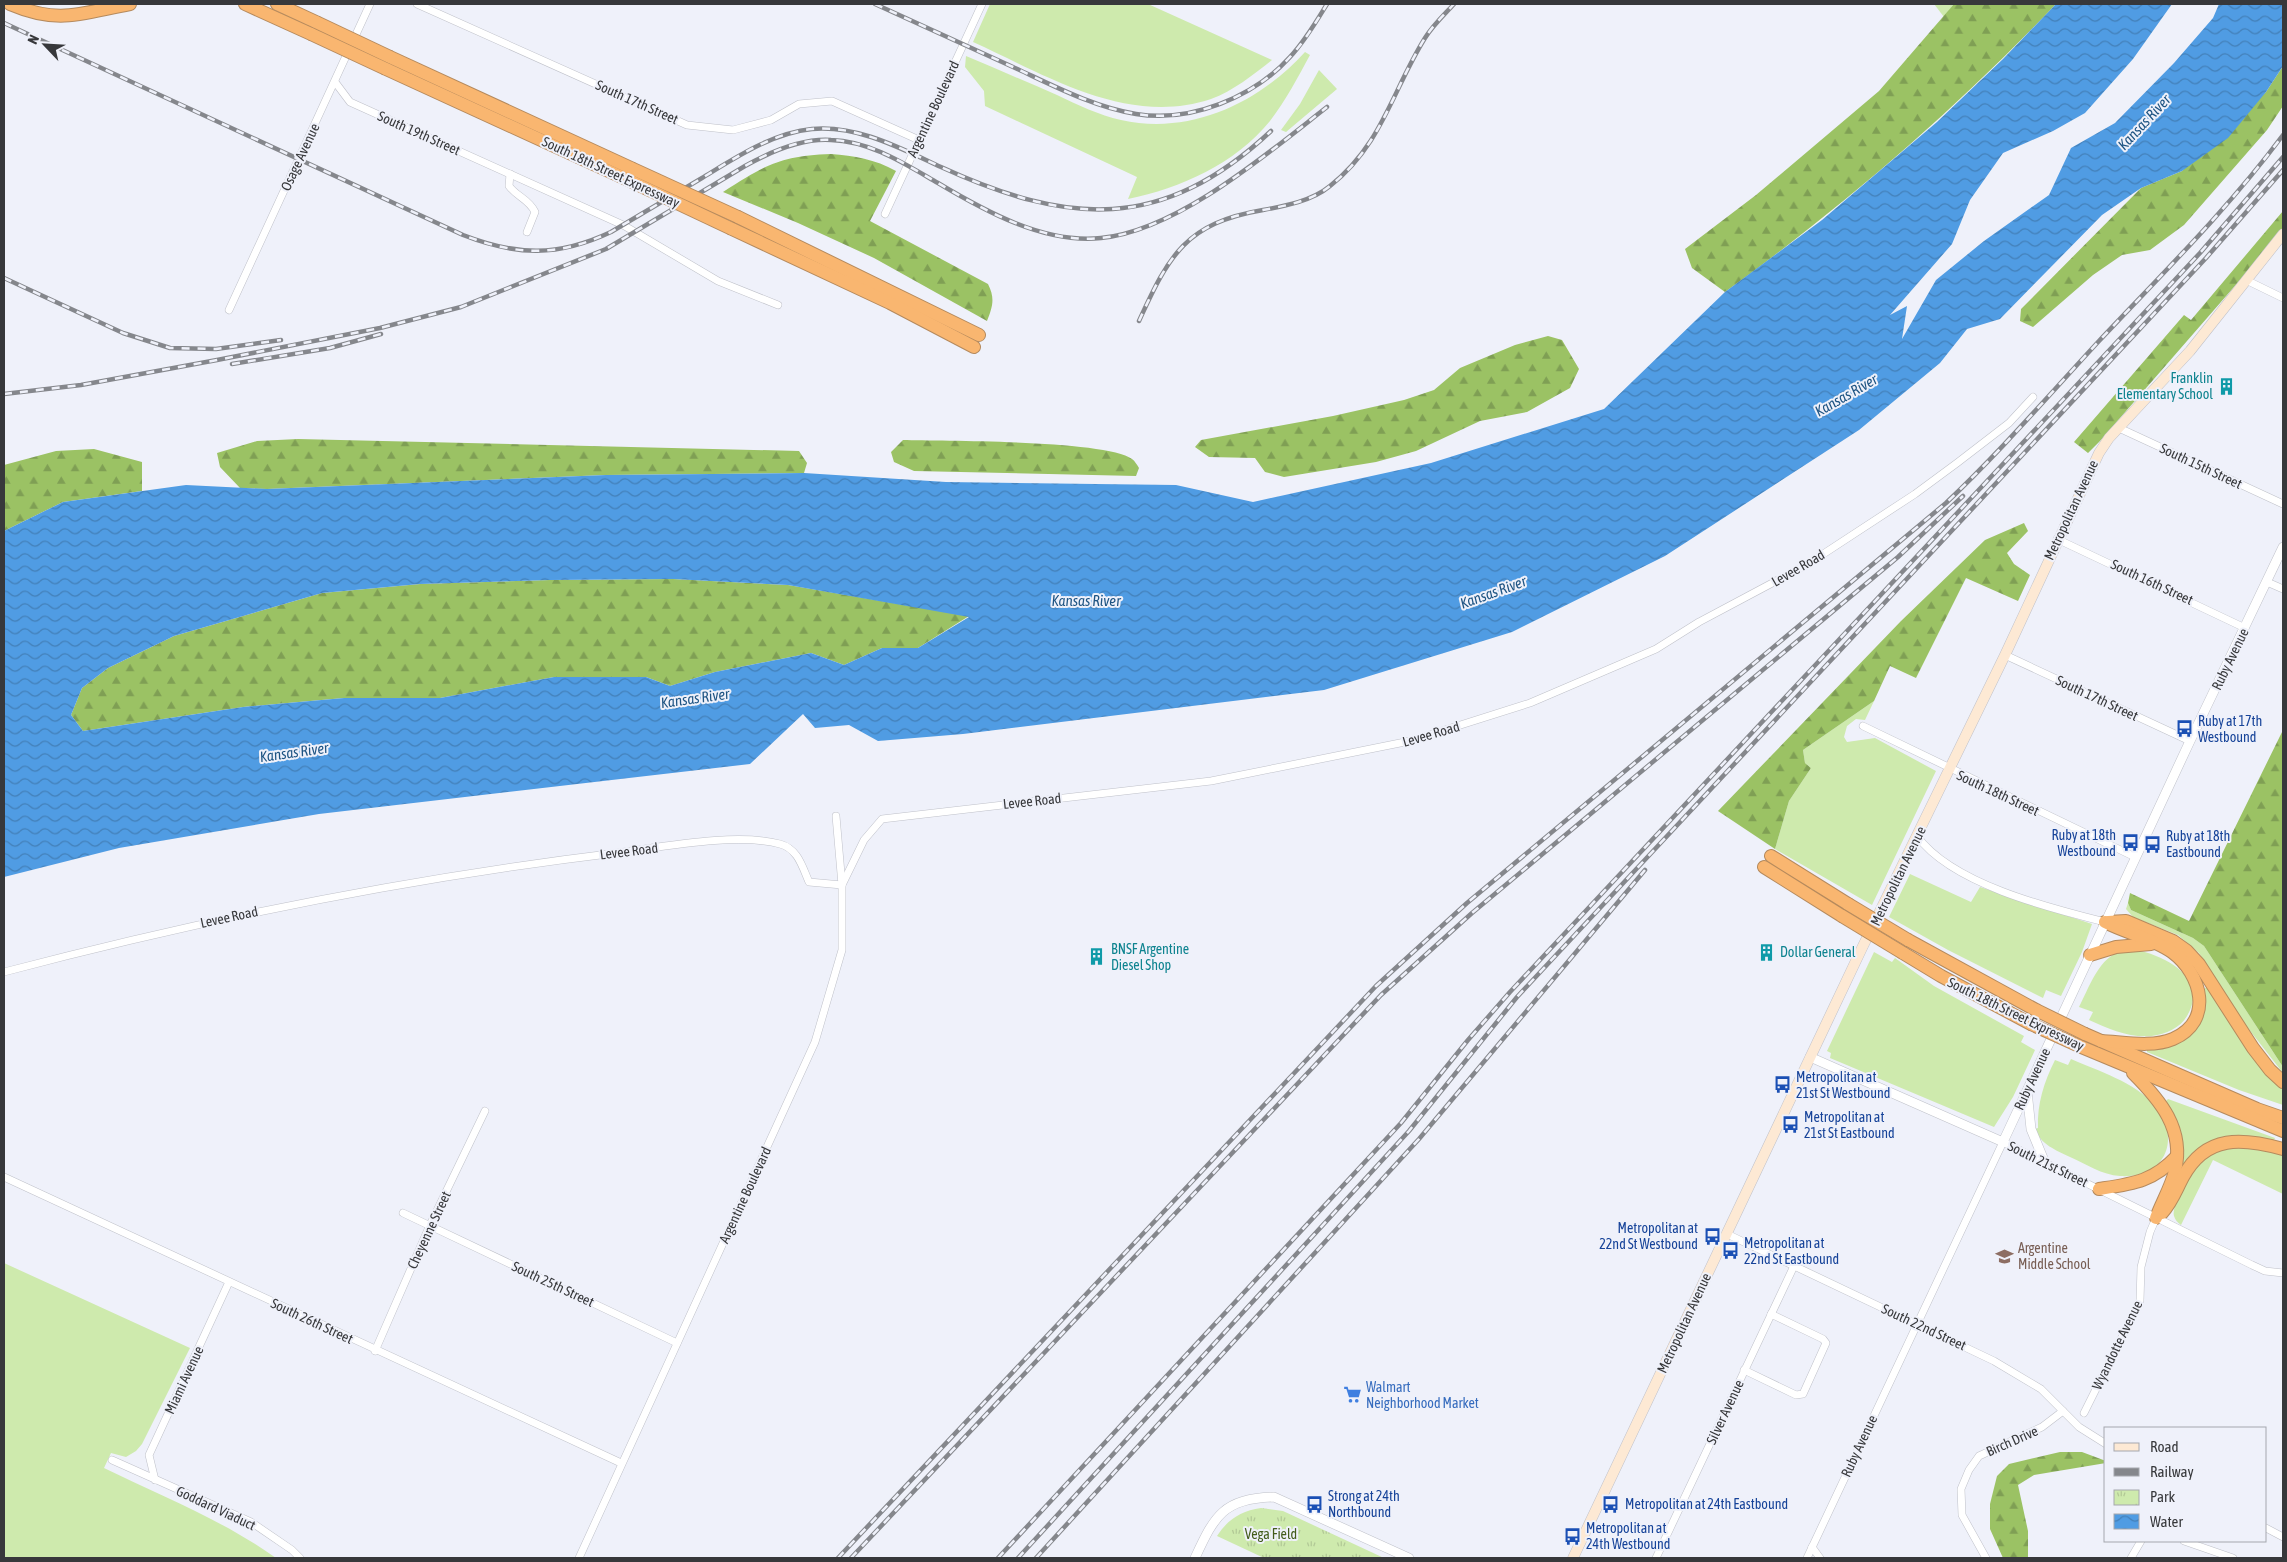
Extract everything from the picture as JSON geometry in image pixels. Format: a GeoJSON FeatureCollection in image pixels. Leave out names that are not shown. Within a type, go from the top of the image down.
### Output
{"type":"FeatureCollection","features":[{"type":"Feature","properties":{"kind":"highway"},"geometry":{"type":"LineString","coordinates":[[10,4],[42,15],[58,17],[79,16],[130,4]]}},
{"type":"Feature","properties":{"kind":"highway","name":"South 18th Street Expressway"},"geometry":{"type":"LineString","coordinates":[[232,4],[248,5],[313,28],[628,174],[732,229],[890,303],[974,347]]}},
{"type":"Feature","properties":{"kind":"highway","name":"South 18th Street Expressway"},"geometry":{"type":"LineString","coordinates":[[277,4],[313,28]]}},
{"type":"Feature","properties":{"kind":"highway","name":"South 18th Street Expressway"},"geometry":{"type":"LineString","coordinates":[[628,174],[738,217],[979,335]]}},
{"type":"Feature","properties":{"kind":"highway","name":"South 18th Street Expressway"},"geometry":{"type":"LineString","coordinates":[[2283,1118],[2101,1041],[2036,1010],[1908,940],[1848,904],[1767,862],[1842,916],[1941,976],[2031,1024],[2127,1067],[2283,1131]]}},
{"type":"Feature","properties":{"kind":"highway"},"geometry":{"type":"LineString","coordinates":[[2105,922],[2126,921],[2173,941],[2187,951],[2199,964],[2253,1048],[2270,1070],[2283,1082]]}},
{"type":"Feature","properties":{"kind":"highway"},"geometry":{"type":"LineString","coordinates":[[2101,1041],[2161,1042],[2174,1038],[2192,1023],[2198,1010],[2200,996],[2196,980],[2172,952],[2158,944],[2121,931],[2105,922]]}},
{"type":"Feature","properties":{"kind":"highway"},"geometry":{"type":"LineString","coordinates":[[2090,955],[2116,947],[2158,944]]}},
{"type":"Feature","properties":{"kind":"highway"},"geometry":{"type":"LineString","coordinates":[[2127,1067],[2157,1097],[2174,1125],[2178,1143],[2174,1172],[2156,1218]]}},
{"type":"Feature","properties":{"kind":"highway"},"geometry":{"type":"LineString","coordinates":[[2156,1218],[2169,1205],[2191,1164],[2212,1147],[2229,1141],[2246,1140],[2283,1149]]}},
{"type":"Feature","properties":{"kind":"highway"},"geometry":{"type":"LineString","coordinates":[[2099,1189],[2148,1179],[2164,1170],[2177,1156]]}},
{"type":"Feature","properties":{"kind":"main road","name":"Metropolitan Avenue"},"geometry":{"type":"LineString","coordinates":[[1574,1558],[1810,1057],[1950,770],[2099,453],[2119,428],[2190,351],[2283,234]]}},
{"type":"Feature","properties":{"kind":"street","name":"Osage Avenue"},"geometry":{"type":"LineString","coordinates":[[229,310],[370,4]]}},
{"type":"Feature","properties":{"kind":"street","name":"South 17th Street"},"geometry":{"type":"LineString","coordinates":[[417,4],[687,125],[733,130],[771,120],[799,104],[832,100],[919,140]]}},
{"type":"Feature","properties":{"kind":"street","name":"Argentine Boulevard"},"geometry":{"type":"LineString","coordinates":[[885,214],[982,4]]}},
{"type":"Feature","properties":{"kind":"street","name":"South 19th Street"},"geometry":{"type":"LineString","coordinates":[[335,82],[350,102],[636,232],[659,248],[718,281],[778,305]]}},
{"type":"Feature","properties":{"kind":"street"},"geometry":{"type":"LineString","coordinates":[[510,174],[509,186],[514,193],[531,203],[536,212],[527,232]]}},
{"type":"Feature","properties":{"kind":"street"},"geometry":{"type":"LineString","coordinates":[[2246,280],[2283,298]]}},
{"type":"Feature","properties":{"kind":"street","name":"Levee Road"},"geometry":{"type":"LineString","coordinates":[[4,972],[183,927],[385,887],[580,857],[726,840],[758,840],[781,844],[797,854],[809,882],[842,885],[864,840],[882,819],[1211,781],[1410,742],[1530,703],[1656,649],[1699,622],[1808,564],[1915,494],[2009,424],[2033,397]]}},
{"type":"Feature","properties":{"kind":"street","name":"South 15th Street"},"geometry":{"type":"LineString","coordinates":[[2119,428],[2283,504]]}},
{"type":"Feature","properties":{"kind":"street","name":"South 16th Street"},"geometry":{"type":"LineString","coordinates":[[2057,539],[2245,628]]}},
{"type":"Feature","properties":{"kind":"street","name":"Ruby Avenue"},"geometry":{"type":"LineString","coordinates":[[1807,1558],[2135,857],[2283,547]]}},
{"type":"Feature","properties":{"kind":"street"},"geometry":{"type":"LineString","coordinates":[[2267,582],[2283,589]]}},
{"type":"Feature","properties":{"kind":"street","name":"South 17th Street"},"geometry":{"type":"LineString","coordinates":[[2005,655],[2190,741]]}},
{"type":"Feature","properties":{"kind":"street","name":"South 18th Street"},"geometry":{"type":"LineString","coordinates":[[1863,726],[1950,770],[2135,857]]}},
{"type":"Feature","properties":{"kind":"street","name":"Argentine Boulevard"},"geometry":{"type":"LineString","coordinates":[[579,1558],[815,1042],[842,950],[842,885],[836,816]]}},
{"type":"Feature","properties":{"kind":"street"},"geometry":{"type":"LineString","coordinates":[[1917,836],[1927,849],[1953,868],[2003,890],[2068,912],[2105,922]]}},
{"type":"Feature","properties":{"kind":"street","name":"South 21st Street"},"geometry":{"type":"LineString","coordinates":[[1810,1057],[2003,1142],[2252,1266],[2265,1271],[2283,1273]]}},
{"type":"Feature","properties":{"kind":"street"},"geometry":{"type":"LineString","coordinates":[[2027,1088],[2031,1129],[2045,1163]]}},
{"type":"Feature","properties":{"kind":"street","name":"Cheyenne Street"},"geometry":{"type":"LineString","coordinates":[[375,1351],[430,1225],[485,1111]]}},
{"type":"Feature","properties":{"kind":"street","name":"South 26th Street"},"geometry":{"type":"LineString","coordinates":[[4,1177],[375,1351],[621,1463]]}},
{"type":"Feature","properties":{"kind":"street","name":"South 25th Street"},"geometry":{"type":"LineString","coordinates":[[403,1213],[677,1343]]}},
{"type":"Feature","properties":{"kind":"street","name":"Wyandotte Avenue"},"geometry":{"type":"LineString","coordinates":[[2084,1413],[2140,1301],[2141,1267],[2150,1232],[2156,1218]]}},
{"type":"Feature","properties":{"kind":"street","name":"South 22nd Street"},"geometry":{"type":"LineString","coordinates":[[1727,1234],[1994,1360],[2041,1389],[2079,1427],[2104,1443]]}},
{"type":"Feature","properties":{"kind":"street","name":"Silver Avenue"},"geometry":{"type":"LineString","coordinates":[[1656,1558],[1794,1266]]}},
{"type":"Feature","properties":{"kind":"street","name":"Miami Avenue"},"geometry":{"type":"LineString","coordinates":[[155,1480],[149,1455],[229,1282]]}},
{"type":"Feature","properties":{"kind":"street"},"geometry":{"type":"LineString","coordinates":[[1744,1370],[1796,1395],[1804,1394],[1826,1343],[1823,1339],[1771,1314]]}},
{"type":"Feature","properties":{"kind":"street","name":"Birch Drive"},"geometry":{"type":"LineString","coordinates":[[1986,1558],[1962,1515],[1961,1489],[1969,1470],[1979,1456],[2042,1427],[2063,1411]]}},
{"type":"Feature","properties":{"kind":"street","name":"Goddard Viaduct"},"geometry":{"type":"LineString","coordinates":[[112,1460],[251,1522],[292,1550],[300,1558]]}},
{"type":"Feature","properties":{"kind":"street"},"geometry":{"type":"LineString","coordinates":[[1195,1558],[1208,1528],[1218,1515],[1232,1505],[1250,1498],[1274,1497],[1409,1558]]}},
{"type":"Feature","properties":{"kind":"street"},"geometry":{"type":"LineString","coordinates":[[2267,1528],[2283,1536]]}},
{"type":"Feature","properties":{"kind":"street"},"geometry":{"type":"LineString","coordinates":[[2131,1558],[2140,1542]]}},
{"type":"Feature","properties":{"kind":"street"},"geometry":{"type":"LineString","coordinates":[[2187,1542],[2233,1558]]}},
{"type":"Feature","properties":{"kind":"street"},"geometry":{"type":"LineString","coordinates":[[1812,1547],[1820,1558]]}},
{"type":"Feature","properties":{"kind":"green space"},"geometry":{"type":"Polygon","coordinates":[[[990,4],[1148,4],[1272,60],[1235,87],[1211,99],[1180,106],[1149,107],[1118,102],[1058,82],[973,42],[990,4]]]}},
{"type":"Feature","properties":{"kind":"green space"},"geometry":{"type":"Polygon","coordinates":[[[1934,4],[1954,4],[1944,17],[1934,4]]]}},
{"type":"Feature","properties":{"kind":"green space"},"geometry":{"type":"Polygon","coordinates":[[[1954,4],[2056,4],[1978,82],[1897,156],[1813,226],[1725,292],[1692,268],[1685,249],[1756,195],[1879,91],[1954,4]]]}},
{"type":"Feature","properties":{"kind":"green space"},"geometry":{"type":"Polygon","coordinates":[[[1305,52],[1310,55],[1281,105],[1270,121],[1240,150],[1224,162],[1187,181],[1128,199],[1137,177],[985,106],[984,91],[965,67],[966,56],[1105,115],[1121,120],[1147,124],[1173,123],[1198,119],[1222,111],[1245,100],[1287,70],[1305,52]]]}},
{"type":"Feature","properties":{"kind":"green space"},"geometry":{"type":"Polygon","coordinates":[[[2283,66],[2283,106],[2267,130],[2184,225],[2150,250],[2122,255],[2093,275],[2033,327],[2020,321],[2021,309],[2141,188],[2182,171],[2266,92],[2283,66]]]}},
{"type":"Feature","properties":{"kind":"green space"},"geometry":{"type":"Polygon","coordinates":[[[1319,70],[1337,89],[1286,132],[1281,130],[1300,104],[1319,70]]]}},
{"type":"Feature","properties":{"kind":"green space"},"geometry":{"type":"Polygon","coordinates":[[[831,154],[864,159],[896,171],[870,221],[988,284],[992,294],[992,302],[987,321],[874,258],[798,223],[723,192],[762,169],[785,160],[831,154]]]}},
{"type":"Feature","properties":{"kind":"green space"},"geometry":{"type":"Polygon","coordinates":[[[2283,211],[2283,229],[2274,241],[2100,441],[2088,453],[2074,442],[2184,315],[2191,320],[2283,211]]]}},
{"type":"Feature","properties":{"kind":"green space"},"geometry":{"type":"Polygon","coordinates":[[[1548,336],[1562,340],[1579,369],[1570,388],[1527,412],[1480,421],[1416,451],[1376,462],[1284,477],[1265,472],[1255,458],[1209,457],[1195,447],[1201,440],[1333,416],[1404,400],[1434,390],[1460,368],[1515,345],[1548,336]]]}},
{"type":"Feature","properties":{"kind":"green space"},"geometry":{"type":"Polygon","coordinates":[[[298,439],[799,451],[807,463],[804,473],[606,475],[267,489],[240,488],[220,467],[217,453],[257,441],[298,439]]]}},
{"type":"Feature","properties":{"kind":"green space"},"geometry":{"type":"Polygon","coordinates":[[[903,440],[986,441],[1091,448],[1117,453],[1132,459],[1139,468],[1136,476],[914,471],[894,462],[891,452],[903,440]]]}},
{"type":"Feature","properties":{"kind":"green space"},"geometry":{"type":"Polygon","coordinates":[[[94,449],[142,462],[142,491],[63,502],[4,531],[4,465],[56,451],[94,449]]]}},
{"type":"Feature","properties":{"kind":"green space"},"geometry":{"type":"Polygon","coordinates":[[[2024,523],[2028,531],[2007,553],[2014,564],[2030,575],[2018,601],[1966,578],[1916,678],[1890,666],[1874,701],[1803,750],[1805,763],[1811,768],[1789,801],[1775,849],[1718,811],[1901,621],[1985,540],[2024,523]]]}},
{"type":"Feature","properties":{"kind":"green space"},"geometry":{"type":"Polygon","coordinates":[[[673,579],[788,585],[969,616],[918,648],[882,648],[844,665],[811,653],[715,672],[670,686],[646,677],[554,677],[440,698],[344,698],[243,707],[83,731],[71,715],[82,688],[108,668],[174,636],[322,593],[420,584],[673,579]]]}},
{"type":"Feature","properties":{"kind":"green space"},"geometry":{"type":"Polygon","coordinates":[[[1874,701],[1865,720],[1856,719],[1847,726],[1844,737],[1847,742],[1875,738],[1936,771],[1872,905],[1775,849],[1789,801],[1811,768],[1805,763],[1803,750],[1874,701]]]}},
{"type":"Feature","properties":{"kind":"green space"},"geometry":{"type":"Polygon","coordinates":[[[2283,730],[2283,1067],[2204,946],[2193,938],[2131,910],[2128,903],[2130,893],[2189,921],[2283,730]]]}},
{"type":"Feature","properties":{"kind":"green space"},"geometry":{"type":"Polygon","coordinates":[[[1910,874],[1971,902],[1980,887],[2092,924],[2082,952],[2061,996],[2046,990],[2043,998],[1948,950],[1889,917],[1910,874]]]}},
{"type":"Feature","properties":{"kind":"green space"},"geometry":{"type":"Polygon","coordinates":[[[2128,903],[2131,910],[2193,938],[2204,946],[2283,1067],[2283,1073],[2244,1023],[2199,953],[2178,935],[2133,917],[2126,909],[2128,903]]]}},
{"type":"Feature","properties":{"kind":"green space"},"geometry":{"type":"Polygon","coordinates":[[[2136,950],[2148,953],[2172,964],[2189,980],[2193,991],[2192,1003],[2187,1016],[2177,1027],[2162,1034],[2135,1036],[2119,1032],[2089,1020],[2093,1012],[2079,1007],[2094,976],[2104,962],[2117,953],[2136,950]]]}},
{"type":"Feature","properties":{"kind":"green space"},"geometry":{"type":"Polygon","coordinates":[[[1874,952],[1892,962],[1895,958],[1934,986],[2024,1036],[2021,1042],[2035,1050],[2013,1097],[1994,1127],[1830,1058],[1831,1053],[1827,1051],[1874,952]]]}},
{"type":"Feature","properties":{"kind":"green space"},"geometry":{"type":"Polygon","coordinates":[[[2208,987],[2283,1086],[2283,1105],[2239,1090],[2147,1052],[2147,1047],[2169,1045],[2205,998],[2205,988],[2208,987]]]}},
{"type":"Feature","properties":{"kind":"green space"},"geometry":{"type":"Polygon","coordinates":[[[2071,1059],[2127,1084],[2154,1105],[2163,1118],[2168,1143],[2165,1154],[2158,1164],[2148,1171],[2136,1175],[2120,1176],[2107,1174],[2059,1152],[2041,1139],[2035,1129],[2038,1128],[2040,1102],[2048,1077],[2055,1060],[2068,1065],[2071,1059]]]}},
{"type":"Feature","properties":{"kind":"green space"},"geometry":{"type":"Polygon","coordinates":[[[2168,1099],[2275,1138],[2273,1142],[2247,1136],[2184,1166],[2181,1165],[2181,1133],[2166,1101],[2168,1099]]]}},
{"type":"Feature","properties":{"kind":"green space"},"geometry":{"type":"Polygon","coordinates":[[[2240,1146],[2283,1154],[2283,1194],[2213,1160],[2181,1225],[2174,1216],[2174,1211],[2183,1188],[2197,1166],[2214,1153],[2240,1146]]]}},
{"type":"Feature","properties":{"kind":"green space"},"geometry":{"type":"Polygon","coordinates":[[[4,1263],[190,1348],[142,1444],[136,1451],[126,1457],[111,1453],[104,1468],[192,1509],[255,1544],[276,1558],[4,1558],[4,1263]]]}},
{"type":"Feature","properties":{"kind":"green space"},"geometry":{"type":"Polygon","coordinates":[[[2060,1452],[2082,1452],[2104,1460],[2104,1463],[2034,1475],[2018,1485],[2028,1531],[2028,1558],[2003,1558],[1990,1529],[1990,1504],[1997,1476],[2009,1464],[2060,1452]]]}},
{"type":"Feature","properties":{"kind":"green space","name":"Vega Field"},"geometry":{"type":"Polygon","coordinates":[[[1261,1508],[1283,1511],[1384,1558],[1264,1558],[1217,1536],[1230,1520],[1247,1511],[1261,1508]]]}},
{"type":"Feature","properties":{"kind":"water","name":"Kansas River"},"geometry":{"type":"Polygon","coordinates":[[[2056,4],[2172,4],[2133,59],[2085,113],[2053,131],[2003,153],[1970,200],[1952,244],[1890,315],[1907,306],[1902,339],[1936,280],[1984,241],[2049,195],[2071,148],[2115,123],[2174,63],[2213,18],[2219,4],[2283,4],[2283,66],[2266,92],[2228,138],[2182,171],[2141,188],[2102,215],[2000,319],[1967,329],[1940,363],[1859,430],[1665,556],[1512,632],[1324,690],[963,734],[878,741],[849,725],[815,728],[803,714],[750,764],[319,814],[119,848],[4,877],[4,531],[63,502],[186,485],[267,489],[606,475],[804,473],[946,482],[1176,485],[1253,502],[1431,463],[1604,409],[1725,292],[1822,220],[1937,122],[2003,59],[2056,4]],[[673,579],[550,580],[420,584],[322,593],[174,636],[108,668],[82,688],[71,715],[83,731],[243,707],[344,698],[440,698],[554,677],[646,677],[670,686],[715,672],[811,653],[844,665],[882,648],[918,648],[969,617],[788,585],[673,579]]]}},
{"type":"Feature","properties":{"kind":"railway"},"geometry":{"type":"LineString","coordinates":[[875,4],[1088,101],[1120,111],[1157,116],[1178,115],[1220,104],[1258,84],[1290,57],[1310,31],[1327,4]]}},
{"type":"Feature","properties":{"kind":"railway"},"geometry":{"type":"LineString","coordinates":[[1139,321],[1171,260],[1198,233],[1237,216],[1289,205],[1315,196],[1348,170],[1374,135],[1425,38],[1454,4]]}},
{"type":"Feature","properties":{"kind":"railway"},"geometry":{"type":"LineString","coordinates":[[4,23],[463,235],[501,247],[520,250],[537,251],[573,246],[611,232],[727,162],[768,141],[797,131],[829,129],[862,134],[878,139],[987,186],[1031,200],[1072,208],[1113,209],[1152,203],[1191,188],[1231,164],[1271,131]]}},
{"type":"Feature","properties":{"kind":"railway"},"geometry":{"type":"LineString","coordinates":[[4,394],[81,385],[217,360],[380,328],[461,307],[606,249],[745,166],[775,151],[808,141],[845,141],[873,149],[900,161],[975,204],[1037,231],[1080,239],[1101,238],[1130,232],[1160,221],[1190,206],[1220,187],[1250,167],[1327,107]]}},
{"type":"Feature","properties":{"kind":"railway"},"geometry":{"type":"LineString","coordinates":[[838,1558],[1376,986],[1467,903],[1946,503],[2005,444],[2194,241],[2240,189],[2283,135]]}},
{"type":"Feature","properties":{"kind":"railway"},"geometry":{"type":"LineString","coordinates":[[998,1558],[1401,1123],[1468,1040],[1510,992],[2200,253],[2283,157]]}},
{"type":"Feature","properties":{"kind":"railway"},"geometry":{"type":"LineString","coordinates":[[1018,1558],[1409,1131],[1517,997],[2206,258],[2283,170]]}},
{"type":"Feature","properties":{"kind":"railway"},"geometry":{"type":"LineString","coordinates":[[4,278],[123,333],[170,348],[216,349],[281,340]]}},
{"type":"Feature","properties":{"kind":"railway"},"geometry":{"type":"LineString","coordinates":[[232,364],[330,348],[381,334]]}},
{"type":"Feature","properties":{"kind":"railway"},"geometry":{"type":"LineString","coordinates":[[851,1558],[1381,995],[1472,913],[1898,557],[1963,496]]}},
{"type":"Feature","properties":{"kind":"railway"},"geometry":{"type":"LineString","coordinates":[[1036,1558],[1419,1139],[1645,870]]}},
{"type":"Feature","properties":{"kind":"place","name":"Franklin Elementary School"},"geometry":{"type":"Point","coordinates":[2227,386]}},
{"type":"Feature","properties":{"kind":"place","name":"Ruby at 17th Westbound"},"geometry":{"type":"Point","coordinates":[2184,729]}},
{"type":"Feature","properties":{"kind":"place","name":"Ruby at 18th Westbound"},"geometry":{"type":"Point","coordinates":[2130,843]}},
{"type":"Feature","properties":{"kind":"place","name":"Ruby at 18th Eastbound"},"geometry":{"type":"Point","coordinates":[2152,844]}},
{"type":"Feature","properties":{"kind":"place","name":"Dollar General"},"geometry":{"type":"Point","coordinates":[1766,952]}},
{"type":"Feature","properties":{"kind":"place","name":"BNSF Argentine Diesel Shop"},"geometry":{"type":"Point","coordinates":[1097,957]}},
{"type":"Feature","properties":{"kind":"place","name":"Metropolitan at 21st St Westbound"},"geometry":{"type":"Point","coordinates":[1782,1085]}},
{"type":"Feature","properties":{"kind":"place","name":"Metropolitan at 21st St Eastbound"},"geometry":{"type":"Point","coordinates":[1790,1125]}},
{"type":"Feature","properties":{"kind":"place","name":"Metropolitan at 22nd St Westbound"},"geometry":{"type":"Point","coordinates":[1712,1236]}},
{"type":"Feature","properties":{"kind":"place","name":"Metropolitan at 22nd St Eastbound"},"geometry":{"type":"Point","coordinates":[1730,1251]}},
{"type":"Feature","properties":{"kind":"place","name":"Argentine Middle School"},"geometry":{"type":"Point","coordinates":[2004,1256]}},
{"type":"Feature","properties":{"kind":"place","name":"Walmart Neighborhood Market"},"geometry":{"type":"Point","coordinates":[1352,1395]}},
{"type":"Feature","properties":{"kind":"place","name":"Strong at 24th Northbound"},"geometry":{"type":"Point","coordinates":[1314,1504]}},
{"type":"Feature","properties":{"kind":"place","name":"Metropolitan at 24th Eastbound"},"geometry":{"type":"Point","coordinates":[1611,1504]}},
{"type":"Feature","properties":{"kind":"place","name":"Metropolitan at 24th Westbound"},"geometry":{"type":"Point","coordinates":[1572,1536]}}]}
